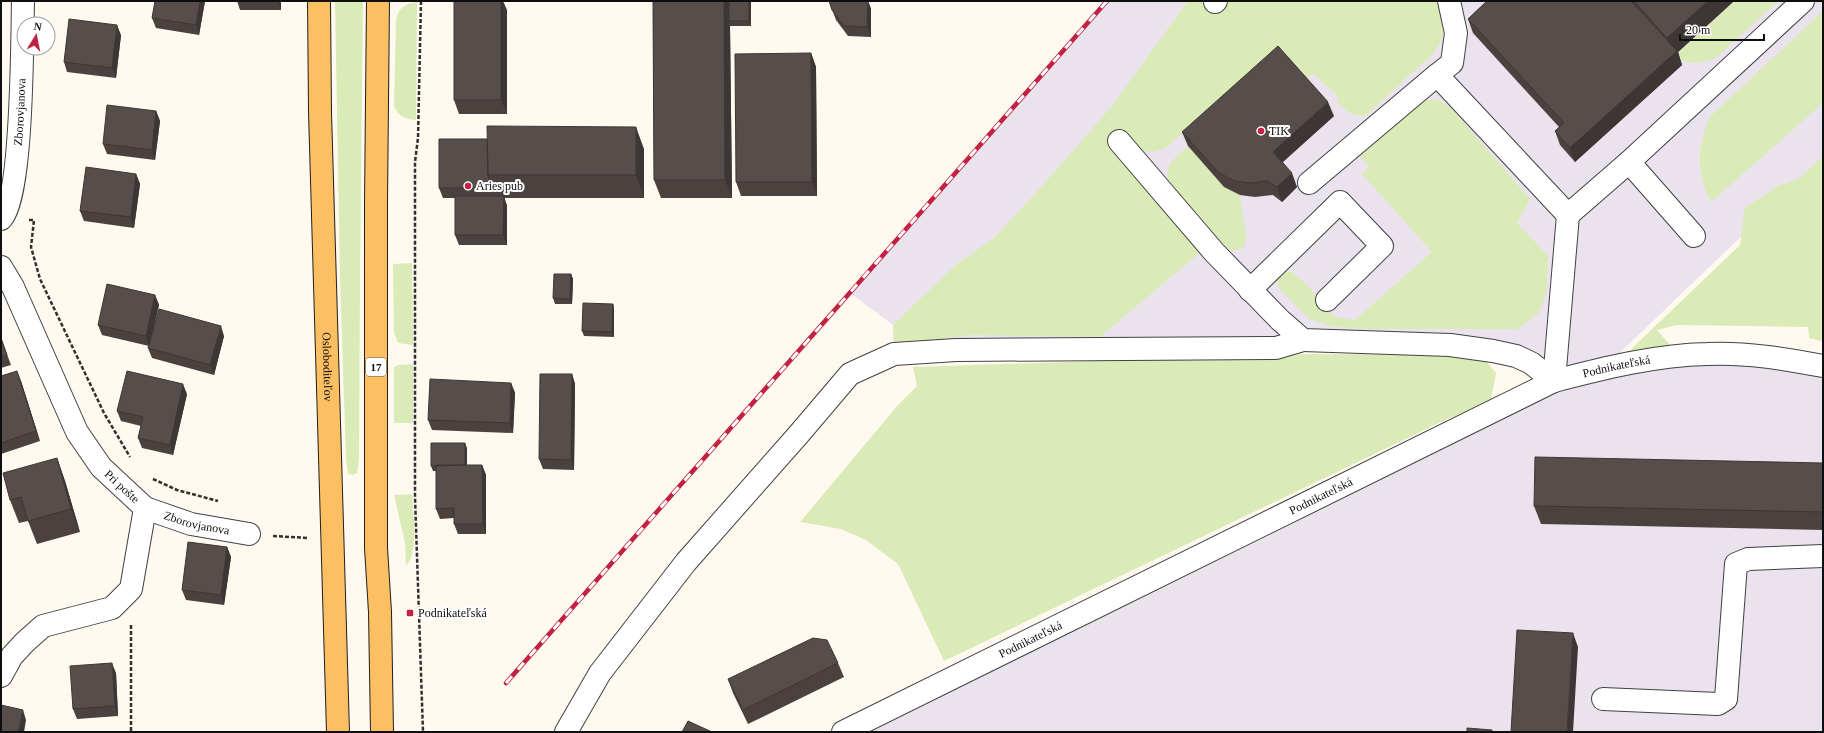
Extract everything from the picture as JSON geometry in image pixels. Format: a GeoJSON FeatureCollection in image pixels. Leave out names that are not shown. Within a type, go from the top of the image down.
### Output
{"type":"FeatureCollection","features":[{"type":"Feature","properties":{"kind":"main road","name":"Osloboditeľov"},"geometry":{"type":"LineString","coordinates":[[319,1],[320,112],[338,732]]}},
{"type":"Feature","properties":{"kind":"main road","name":"17"},"geometry":{"type":"LineString","coordinates":[[378,1],[376,203],[376,548],[380,612],[382,732]]}},
{"type":"Feature","properties":{"kind":"street","name":"Zborovjanova"},"geometry":{"type":"LineString","coordinates":[[2,218],[11,194],[18,142],[23,1]]}},
{"type":"Feature","properties":{"kind":"street"},"geometry":{"type":"LineString","coordinates":[[1309,183],[1452,63],[1456,33],[1449,1]]}},
{"type":"Feature","properties":{"kind":"street"},"geometry":{"type":"LineString","coordinates":[[1554,381],[1568,215],[1629,162],[1803,1]]}},
{"type":"Feature","properties":{"kind":"street"},"geometry":{"type":"LineString","coordinates":[[1437,75],[1568,215]]}},
{"type":"Feature","properties":{"kind":"street"},"geometry":{"type":"LineString","coordinates":[[1119,141],[1214,252],[1280,320],[1303,340]]}},
{"type":"Feature","properties":{"kind":"street"},"geometry":{"type":"LineString","coordinates":[[1629,162],[1694,236]]}},
{"type":"Feature","properties":{"kind":"street"},"geometry":{"type":"LineString","coordinates":[[1250,290],[1340,202],[1382,246],[1327,300]]}},
{"type":"Feature","properties":{"kind":"street","name":"Pri pošte"},"geometry":{"type":"LineString","coordinates":[[1,267],[13,287],[77,432],[100,467],[145,508],[131,589]]}},
{"type":"Feature","properties":{"kind":"street"},"geometry":{"type":"LineString","coordinates":[[566,732],[600,673],[686,562],[850,374],[894,354],[948,350],[1276,348],[1303,340],[1450,345],[1516,356],[1531,362],[1554,381]]}},
{"type":"Feature","properties":{"kind":"street","name":"Podnikateľská"},"geometry":{"type":"LineString","coordinates":[[843,732],[1554,381],[1610,367],[1661,358],[1708,354],[1783,358],[1823,366]]}},
{"type":"Feature","properties":{"kind":"street","name":"Zborovjanova"},"geometry":{"type":"LineString","coordinates":[[145,508],[191,524],[249,534]]}},
{"type":"Feature","properties":{"kind":"street"},"geometry":{"type":"LineString","coordinates":[[1603,699],[1718,704],[1722,702],[1726,699],[1736,564],[1748,559],[1823,556]]}},
{"type":"Feature","properties":{"kind":"street"},"geometry":{"type":"LineString","coordinates":[[1,676],[12,656],[43,626],[112,608],[131,589]]}},
{"type":"Feature","properties":{"kind":"path"},"geometry":{"type":"LineString","coordinates":[[421,1],[418,138],[415,162],[415,481],[423,732]]}},
{"type":"Feature","properties":{"kind":"path"},"geometry":{"type":"LineString","coordinates":[[2,218],[34,220],[31,247],[40,279],[104,413],[124,449],[133,460]]}},
{"type":"Feature","properties":{"kind":"path"},"geometry":{"type":"LineString","coordinates":[[151,478],[177,490],[222,502]]}},
{"type":"Feature","properties":{"kind":"path"},"geometry":{"type":"LineString","coordinates":[[281,537],[310,538]]}},
{"type":"Feature","properties":{"kind":"path"},"geometry":{"type":"LineString","coordinates":[[131,589],[131,732]]}},
{"type":"Feature","properties":{"kind":"shaded area"},"geometry":{"type":"Polygon","coordinates":[[[1104,1],[1823,1],[1823,158],[1604,368],[1661,359],[1823,366],[1823,732],[843,732],[1553,381],[1531,363],[1450,345],[894,354],[893,325],[849,292],[1104,1]]]}},
{"type":"Feature","properties":{"kind":"green space"},"geometry":{"type":"Polygon","coordinates":[[[335,1],[363,1],[359,460],[357,473],[353,475],[348,474],[346,460],[340,277],[335,1]]]}},
{"type":"Feature","properties":{"kind":"green space"},"geometry":{"type":"Polygon","coordinates":[[[1188,1],[1202,1],[1215,14],[1228,1],[1434,1],[1442,14],[1444,27],[1441,40],[1433,54],[1366,115],[1361,116],[1353,114],[1346,110],[1336,101],[1339,97],[1313,74],[1303,82],[1247,76],[1166,148],[1152,152],[1141,150],[1204,249],[1100,337],[973,335],[894,344],[893,325],[957,264],[994,238],[1044,184],[1112,106],[1188,1]]]}},
{"type":"Feature","properties":{"kind":"green space"},"geometry":{"type":"Polygon","coordinates":[[[1734,1],[1778,1],[1716,58],[1695,63],[1679,59],[1674,56],[1734,1]]]}},
{"type":"Feature","properties":{"kind":"green space"},"geometry":{"type":"Polygon","coordinates":[[[417,2],[416,120],[403,117],[398,113],[394,106],[396,20],[403,7],[417,2]]]}},
{"type":"Feature","properties":{"kind":"green space"},"geometry":{"type":"Polygon","coordinates":[[[1823,11],[1823,103],[1711,202],[1703,181],[1700,160],[1703,139],[1710,117],[1823,11]]]}},
{"type":"Feature","properties":{"kind":"green space"},"geometry":{"type":"Polygon","coordinates":[[[1427,100],[1440,101],[1451,108],[1530,199],[1517,223],[1548,256],[1547,292],[1538,314],[1518,329],[1360,329],[1329,326],[1308,318],[1280,289],[1276,281],[1276,276],[1281,270],[1289,271],[1303,281],[1334,316],[1355,320],[1432,252],[1362,174],[1369,166],[1358,154],[1415,102],[1427,100]]]}},
{"type":"Feature","properties":{"kind":"green space"},"geometry":{"type":"Polygon","coordinates":[[[1188,146],[1224,187],[1240,195],[1246,237],[1244,248],[1233,251],[1224,246],[1171,188],[1167,175],[1170,164],[1188,146]]]}},
{"type":"Feature","properties":{"kind":"green space"},"geometry":{"type":"Polygon","coordinates":[[[1823,156],[1823,335],[1821,341],[1809,338],[1808,327],[1677,325],[1657,330],[1672,347],[1624,356],[1740,245],[1745,208],[1778,186],[1800,178],[1823,156]]]}},
{"type":"Feature","properties":{"kind":"green space"},"geometry":{"type":"Polygon","coordinates":[[[412,263],[413,345],[398,343],[394,333],[393,264],[412,263]]]}},
{"type":"Feature","properties":{"kind":"green space"},"geometry":{"type":"Polygon","coordinates":[[[1313,354],[1472,355],[1487,362],[1496,373],[1491,399],[1480,407],[1447,419],[944,661],[898,564],[866,540],[841,529],[800,522],[898,405],[917,386],[913,367],[1313,354]]]}},
{"type":"Feature","properties":{"kind":"green space"},"geometry":{"type":"Polygon","coordinates":[[[413,364],[413,423],[394,423],[394,367],[398,365],[413,364]]]}},
{"type":"Feature","properties":{"kind":"green space"},"geometry":{"type":"Polygon","coordinates":[[[412,494],[414,542],[413,551],[406,566],[405,543],[394,495],[412,494]]]}},
{"type":"Feature","properties":{"kind":"building"},"geometry":{"type":"Polygon","coordinates":[[[155,1],[200,1],[196,25],[152,18],[155,1]]]}},
{"type":"Feature","properties":{"kind":"building"},"geometry":{"type":"Polygon","coordinates":[[[454,1],[501,1],[501,100],[454,100],[454,1]]]}},
{"type":"Feature","properties":{"kind":"building"},"geometry":{"type":"Polygon","coordinates":[[[653,1],[724,1],[725,180],[654,180],[653,1]]]}},
{"type":"Feature","properties":{"kind":"building"},"geometry":{"type":"Polygon","coordinates":[[[729,1],[749,1],[749,21],[729,21],[729,1]]]}},
{"type":"Feature","properties":{"kind":"building"},"geometry":{"type":"Polygon","coordinates":[[[829,1],[868,1],[867,27],[844,26],[832,10],[829,1]]]}},
{"type":"Feature","properties":{"kind":"building"},"geometry":{"type":"Polygon","coordinates":[[[1487,1],[1631,1],[1677,51],[1570,148],[1555,131],[1564,123],[1468,19],[1487,1]]]}},
{"type":"Feature","properties":{"kind":"building"},"geometry":{"type":"Polygon","coordinates":[[[1634,1],[1708,1],[1667,38],[1634,1]]]}},
{"type":"Feature","properties":{"kind":"building"},"geometry":{"type":"Polygon","coordinates":[[[69,19],[117,25],[112,68],[64,62],[69,19]]]}},
{"type":"Feature","properties":{"kind":"building","name":"TIK"},"geometry":{"type":"Polygon","coordinates":[[[1278,46],[1328,102],[1273,152],[1292,173],[1277,187],[1267,181],[1250,183],[1235,181],[1219,173],[1182,132],[1278,46]]]}},
{"type":"Feature","properties":{"kind":"building"},"geometry":{"type":"Polygon","coordinates":[[[811,53],[812,182],[736,182],[735,54],[811,53]]]}},
{"type":"Feature","properties":{"kind":"building"},"geometry":{"type":"Polygon","coordinates":[[[107,105],[156,111],[152,150],[103,144],[107,105]]]}},
{"type":"Feature","properties":{"kind":"building"},"geometry":{"type":"Polygon","coordinates":[[[487,126],[636,127],[636,175],[488,175],[487,126]]]}},
{"type":"Feature","properties":{"kind":"building"},"geometry":{"type":"Polygon","coordinates":[[[439,139],[487,139],[488,175],[492,188],[439,188],[439,139]]]}},
{"type":"Feature","properties":{"kind":"building"},"geometry":{"type":"Polygon","coordinates":[[[86,167],[136,174],[131,217],[80,211],[86,167]]]}},
{"type":"Feature","properties":{"kind":"building"},"geometry":{"type":"Polygon","coordinates":[[[455,196],[504,196],[503,235],[455,235],[455,196]]]}},
{"type":"Feature","properties":{"kind":"building"},"geometry":{"type":"Polygon","coordinates":[[[554,274],[571,274],[570,299],[553,298],[554,274]]]}},
{"type":"Feature","properties":{"kind":"building"},"geometry":{"type":"Polygon","coordinates":[[[107,284],[155,295],[146,336],[98,325],[107,284]]]}},
{"type":"Feature","properties":{"kind":"building"},"geometry":{"type":"Polygon","coordinates":[[[583,303],[613,304],[612,332],[582,331],[583,303]]]}},
{"type":"Feature","properties":{"kind":"building"},"geometry":{"type":"Polygon","coordinates":[[[159,309],[221,326],[210,365],[148,348],[159,309]]]}},
{"type":"Feature","properties":{"kind":"building"},"geometry":{"type":"Polygon","coordinates":[[[1,338],[7,355],[1,357],[1,338]]]}},
{"type":"Feature","properties":{"kind":"building"},"geometry":{"type":"Polygon","coordinates":[[[17,371],[36,431],[1,443],[1,376],[17,371]]]}},
{"type":"Feature","properties":{"kind":"building"},"geometry":{"type":"Polygon","coordinates":[[[127,371],[183,384],[170,445],[138,438],[143,417],[117,411],[127,371]]]}},
{"type":"Feature","properties":{"kind":"building"},"geometry":{"type":"Polygon","coordinates":[[[540,374],[572,374],[571,460],[539,459],[540,374]]]}},
{"type":"Feature","properties":{"kind":"building"},"geometry":{"type":"Polygon","coordinates":[[[430,379],[511,383],[510,423],[428,420],[430,379]]]}},
{"type":"Feature","properties":{"kind":"building"},"geometry":{"type":"Polygon","coordinates":[[[431,443],[465,443],[465,465],[431,466],[431,443]]]}},
{"type":"Feature","properties":{"kind":"building"},"geometry":{"type":"Polygon","coordinates":[[[1535,457],[1823,463],[1823,512],[1534,506],[1535,457]]]}},
{"type":"Feature","properties":{"kind":"building"},"geometry":{"type":"Polygon","coordinates":[[[57,458],[71,509],[28,521],[21,497],[10,500],[3,473],[57,458]]]}},
{"type":"Feature","properties":{"kind":"building"},"geometry":{"type":"Polygon","coordinates":[[[436,465],[482,465],[483,524],[454,524],[454,508],[436,509],[436,465]]]}},
{"type":"Feature","properties":{"kind":"building"},"geometry":{"type":"Polygon","coordinates":[[[188,542],[227,547],[221,595],[182,590],[188,542]]]}},
{"type":"Feature","properties":{"kind":"building"},"geometry":{"type":"Polygon","coordinates":[[[1517,630],[1573,633],[1567,732],[1511,732],[1517,630]]]}},
{"type":"Feature","properties":{"kind":"building"},"geometry":{"type":"Polygon","coordinates":[[[813,638],[827,640],[838,663],[743,710],[728,679],[813,638]]]}},
{"type":"Feature","properties":{"kind":"building"},"geometry":{"type":"Polygon","coordinates":[[[112,663],[115,706],[73,709],[70,666],[112,663]]]}},
{"type":"Feature","properties":{"kind":"building"},"geometry":{"type":"Polygon","coordinates":[[[1,705],[23,710],[18,732],[1,732],[1,705]]]}},
{"type":"Feature","properties":{"kind":"building"},"geometry":{"type":"Polygon","coordinates":[[[688,721],[712,732],[682,732],[688,721]]]}},
{"type":"Feature","properties":{"kind":"building"},"geometry":{"type":"Polygon","coordinates":[[[1467,728],[1492,730],[1492,732],[1467,732],[1467,728]]]}},
{"type":"Feature","properties":{"kind":"railway"},"geometry":{"type":"LineString","coordinates":[[506,683],[1107,1]]}},
{"type":"Feature","properties":{"kind":"place","name":"TIK"},"geometry":{"type":"Point","coordinates":[1261,131]}},
{"type":"Feature","properties":{"kind":"place","name":"Aries pub"},"geometry":{"type":"Point","coordinates":[468,186]}},
{"type":"Feature","properties":{"kind":"place","name":"Podnikateľská"},"geometry":{"type":"Point","coordinates":[410,613]}}]}
